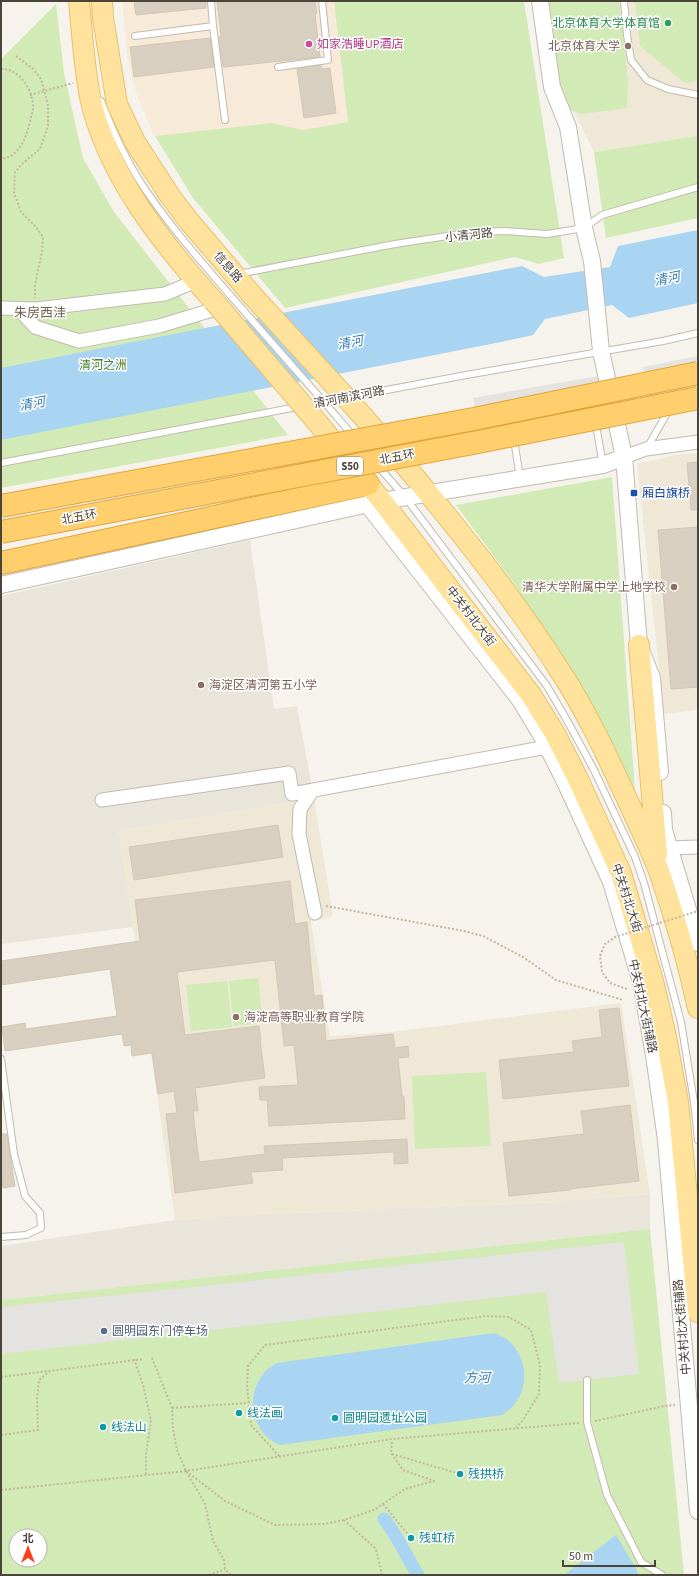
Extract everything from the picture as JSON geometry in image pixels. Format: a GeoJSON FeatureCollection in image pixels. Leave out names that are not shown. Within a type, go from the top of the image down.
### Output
{"type":"FeatureCollection","features":[{"type":"Feature","properties":{"kind":"highway","name":"北五环"},"geometry":{"type":"LineString","coordinates":[[1,506],[474,419],[698,373]]}},
{"type":"Feature","properties":{"kind":"highway","name":"北五环"},"geometry":{"type":"LineString","coordinates":[[1,532],[478,442],[698,398]]}},
{"type":"Feature","properties":{"kind":"highway"},"geometry":{"type":"LineString","coordinates":[[1,563],[372,496]]}},
{"type":"Feature","properties":{"kind":"main road","name":"信息路"},"geometry":{"type":"LineString","coordinates":[[79,1],[86,71],[91,98],[101,133],[113,163],[128,191],[157,232],[196,280],[221,301],[317,422],[372,496]]}},
{"type":"Feature","properties":{"kind":"main road","name":"信息路"},"geometry":{"type":"LineString","coordinates":[[102,1],[103,18],[117,104],[135,142],[170,196],[234,275],[360,413],[429,493]]}},
{"type":"Feature","properties":{"kind":"main road"},"geometry":{"type":"LineString","coordinates":[[429,493],[511,599],[563,675],[609,758],[658,870],[692,978],[698,1008]]}},
{"type":"Feature","properties":{"kind":"main road","name":"中关村北大街"},"geometry":{"type":"LineString","coordinates":[[372,496],[531,694],[554,732],[621,872],[653,981],[665,1032],[678,1102],[698,1312]]}},
{"type":"Feature","properties":{"kind":"main road"},"geometry":{"type":"LineString","coordinates":[[639,645],[658,870]]}},
{"type":"Feature","properties":{"kind":"street"},"geometry":{"type":"LineString","coordinates":[[540,1],[552,87],[568,127],[584,228],[592,261],[601,351],[624,457],[639,645],[652,678],[664,830],[698,942]]}},
{"type":"Feature","properties":{"kind":"street"},"geometry":{"type":"LineString","coordinates":[[1,308],[36,309],[165,294],[196,280]]}},
{"type":"Feature","properties":{"kind":"street"},"geometry":{"type":"LineString","coordinates":[[19,308],[35,327],[79,341],[159,326],[221,301]]}},
{"type":"Feature","properties":{"kind":"street"},"geometry":{"type":"LineString","coordinates":[[1,585],[372,496],[405,497],[520,479],[603,465],[646,449],[698,442]]}},
{"type":"Feature","properties":{"kind":"street","name":"中关村北大街辅路"},"geometry":{"type":"LineString","coordinates":[[372,496],[520,700],[565,782],[611,882],[641,982],[654,1055],[666,1140],[698,1511]]}},
{"type":"Feature","properties":{"kind":"street"},"geometry":{"type":"LineString","coordinates":[[102,800],[289,773],[292,794],[547,747]]}},
{"type":"Feature","properties":{"kind":"street"},"geometry":{"type":"LineString","coordinates":[[313,790],[300,809],[299,834],[314,908]]}},
{"type":"Feature","properties":{"kind":"street"},"geometry":{"type":"LineString","coordinates":[[670,848],[698,847]]}},
{"type":"Feature","properties":{"kind":"lane"},"geometry":{"type":"LineString","coordinates":[[211,1],[225,120]]}},
{"type":"Feature","properties":{"kind":"lane"},"geometry":{"type":"LineString","coordinates":[[278,67],[328,60],[322,1]]}},
{"type":"Feature","properties":{"kind":"lane"},"geometry":{"type":"LineString","coordinates":[[624,1],[631,60],[647,80],[668,89],[698,95]]}},
{"type":"Feature","properties":{"kind":"lane"},"geometry":{"type":"LineString","coordinates":[[135,36],[213,26]]}},
{"type":"Feature","properties":{"kind":"lane","name":"信息路"},"geometry":{"type":"LineString","coordinates":[[86,71],[109,122],[140,181],[184,241],[221,301],[337,417],[362,447]]}},
{"type":"Feature","properties":{"kind":"lane"},"geometry":{"type":"LineString","coordinates":[[117,104],[126,156]]}},
{"type":"Feature","properties":{"kind":"lane","name":"小清河路"},"geometry":{"type":"LineString","coordinates":[[234,275],[395,244],[474,232],[506,231],[547,234],[584,228],[602,215],[698,187]]}},
{"type":"Feature","properties":{"kind":"lane","name":"清河南滨河路"},"geometry":{"type":"LineString","coordinates":[[1,463],[192,426],[663,341],[698,333]]}},
{"type":"Feature","properties":{"kind":"lane"},"geometry":{"type":"LineString","coordinates":[[646,449],[666,415]]}},
{"type":"Feature","properties":{"kind":"lane"},"geometry":{"type":"LineString","coordinates":[[597,431],[603,465]]}},
{"type":"Feature","properties":{"kind":"lane"},"geometry":{"type":"LineString","coordinates":[[515,446],[520,479]]}},
{"type":"Feature","properties":{"kind":"lane"},"geometry":{"type":"LineString","coordinates":[[367,453],[405,497]]}},
{"type":"Feature","properties":{"kind":"lane","name":"中关村北大街"},"geometry":{"type":"LineString","coordinates":[[405,497],[547,686],[594,770],[635,857],[644,883],[681,1022],[694,1102],[698,1140]]}},
{"type":"Feature","properties":{"kind":"lane"},"geometry":{"type":"LineString","coordinates":[[1,1059],[14,1154],[25,1196],[40,1213],[41,1228],[26,1235],[1,1237]]}},
{"type":"Feature","properties":{"kind":"lane"},"geometry":{"type":"LineString","coordinates":[[587,1380],[587,1422],[607,1495],[641,1562],[662,1575]]}},
{"type":"Feature","properties":{"kind":"path"},"geometry":{"type":"LineString","coordinates":[[16,56],[33,69],[41,79],[48,105],[48,126],[40,148],[15,172],[14,193],[21,212],[35,226],[43,237],[42,252],[35,284],[36,309]]}},
{"type":"Feature","properties":{"kind":"path"},"geometry":{"type":"LineString","coordinates":[[1,69],[8,69],[20,77],[28,88],[33,105],[27,134],[18,151],[1,159]]}},
{"type":"Feature","properties":{"kind":"path"},"geometry":{"type":"LineString","coordinates":[[30,95],[45,91],[86,71]]}},
{"type":"Feature","properties":{"kind":"path"},"geometry":{"type":"LineString","coordinates":[[314,908],[338,909],[464,931],[483,936],[523,956],[556,980],[623,1000]]}},
{"type":"Feature","properties":{"kind":"path"},"geometry":{"type":"LineString","coordinates":[[627,989],[610,983],[602,972],[600,956],[605,944],[615,937],[698,912]]}},
{"type":"Feature","properties":{"kind":"path"},"geometry":{"type":"LineString","coordinates":[[279,1456],[250,1425],[247,1386],[248,1366],[265,1345],[486,1316],[508,1317],[530,1330],[540,1365],[540,1394],[523,1420],[515,1429]]}},
{"type":"Feature","properties":{"kind":"path"},"geometry":{"type":"LineString","coordinates":[[152,1358],[172,1408],[173,1429],[177,1450],[186,1471],[205,1504],[213,1541],[224,1560],[225,1569],[230,1575]]}},
{"type":"Feature","properties":{"kind":"path"},"geometry":{"type":"LineString","coordinates":[[1,1377],[143,1359]]}},
{"type":"Feature","properties":{"kind":"path"},"geometry":{"type":"LineString","coordinates":[[134,1360],[143,1385],[151,1420],[146,1454],[146,1475]]}},
{"type":"Feature","properties":{"kind":"path"},"geometry":{"type":"LineString","coordinates":[[1,1435],[38,1430],[37,1399],[39,1380],[50,1370]]}},
{"type":"Feature","properties":{"kind":"path"},"geometry":{"type":"LineString","coordinates":[[172,1408],[249,1403]]}},
{"type":"Feature","properties":{"kind":"path"},"geometry":{"type":"LineString","coordinates":[[1,1490],[186,1471],[392,1439],[587,1422],[665,1406],[688,1405]]}},
{"type":"Feature","properties":{"kind":"path"},"geometry":{"type":"LineString","coordinates":[[186,1471],[225,1501],[274,1525],[324,1524],[344,1520],[374,1510],[405,1489],[434,1481],[403,1470],[391,1454],[392,1439]]}},
{"type":"Feature","properties":{"kind":"path"},"geometry":{"type":"LineString","coordinates":[[391,1454],[460,1474]]}},
{"type":"Feature","properties":{"kind":"path"},"geometry":{"type":"LineString","coordinates":[[383,1504],[411,1538]]}},
{"type":"Feature","properties":{"kind":"path"},"geometry":{"type":"LineString","coordinates":[[344,1520],[376,1548],[382,1575]]}},
{"type":"Feature","properties":{"kind":"path"},"geometry":{"type":"LineString","coordinates":[[209,1575],[225,1569]]}},
{"type":"Feature","properties":{"kind":"shaded area"},"geometry":{"type":"Polygon","coordinates":[[[122,1],[334,1],[348,122],[303,130],[272,123],[154,136],[135,90],[128,62],[122,1]]]}},
{"type":"Feature","properties":{"kind":"shaded area","name":"北京体育大学"},"geometry":{"type":"Polygon","coordinates":[[[551,1],[698,1],[698,136],[594,152],[563,90],[551,1]]]}},
{"type":"Feature","properties":{"kind":"shaded area"},"geometry":{"type":"Polygon","coordinates":[[[698,356],[698,409],[653,417],[643,367],[698,356]]]}},
{"type":"Feature","properties":{"kind":"shaded area"},"geometry":{"type":"Polygon","coordinates":[[[604,375],[613,428],[482,452],[473,398],[604,375]]]}},
{"type":"Feature","properties":{"kind":"shaded area","name":"清华大学附属中学上地学校"},"geometry":{"type":"Polygon","coordinates":[[[698,453],[698,710],[664,714],[637,464],[675,455],[698,453]]]}},
{"type":"Feature","properties":{"kind":"shaded area"},"geometry":{"type":"Polygon","coordinates":[[[250,540],[274,709],[297,706],[314,798],[119,831],[133,927],[1,944],[1,596],[250,540]]]}},
{"type":"Feature","properties":{"kind":"shaded area","name":"海淀高等职业教育学院"},"geometry":{"type":"Polygon","coordinates":[[[314,798],[333,916],[311,922],[330,1036],[392,1032],[621,1003],[650,1194],[561,1202],[273,1214],[175,1220],[119,831],[314,798]]]}},
{"type":"Feature","properties":{"kind":"shaded area"},"geometry":{"type":"Polygon","coordinates":[[[650,1194],[650,1229],[1,1300],[1,1246],[175,1220],[273,1214],[561,1202],[650,1194]]]}},
{"type":"Feature","properties":{"kind":"shaded area","name":"圆明园东门停车场"},"geometry":{"type":"Polygon","coordinates":[[[624,1242],[639,1374],[559,1383],[546,1292],[1,1354],[1,1307],[624,1242]]]}},
{"type":"Feature","properties":{"kind":"green space"},"geometry":{"type":"Polygon","coordinates":[[[334,1],[524,1],[564,258],[539,264],[515,257],[285,308],[193,198],[155,136],[272,123],[303,130],[348,122],[334,1]]]}},
{"type":"Feature","properties":{"kind":"green space"},"geometry":{"type":"Polygon","coordinates":[[[546,1],[619,1],[628,80],[627,108],[582,114],[570,110],[558,89],[546,1]]]}},
{"type":"Feature","properties":{"kind":"green space","name":"北京体育大学体育馆"},"geometry":{"type":"Polygon","coordinates":[[[635,1],[698,1],[698,81],[685,83],[640,46],[635,1]]]}},
{"type":"Feature","properties":{"kind":"green space","name":"清河之洲"},"geometry":{"type":"Polygon","coordinates":[[[56,4],[64,73],[83,158],[114,212],[288,435],[1,488],[1,59],[56,4]]]}},
{"type":"Feature","properties":{"kind":"green space"},"geometry":{"type":"Polygon","coordinates":[[[698,136],[698,218],[606,238],[594,152],[698,136]]]}},
{"type":"Feature","properties":{"kind":"green space"},"geometry":{"type":"Polygon","coordinates":[[[612,477],[635,791],[580,685],[515,585],[456,505],[612,477]]]}},
{"type":"Feature","properties":{"kind":"green space"},"geometry":{"type":"Polygon","coordinates":[[[258,978],[263,1023],[234,1026],[229,981],[258,978]]]}},
{"type":"Feature","properties":{"kind":"green space"},"geometry":{"type":"Polygon","coordinates":[[[227,981],[232,1027],[191,1031],[186,985],[227,981]]]}},
{"type":"Feature","properties":{"kind":"green space"},"geometry":{"type":"Polygon","coordinates":[[[486,1072],[491,1146],[415,1149],[412,1076],[486,1072]]]}},
{"type":"Feature","properties":{"kind":"green space","name":"圆明园遗址公园"},"geometry":{"type":"Polygon","coordinates":[[[650,1229],[684,1575],[1,1575],[1,1300],[650,1229]]]}},
{"type":"Feature","properties":{"kind":"water","name":"清河"},"geometry":{"type":"Polygon","coordinates":[[[698,230],[698,303],[629,318],[612,305],[545,319],[533,335],[506,341],[1,440],[1,368],[522,266],[544,277],[610,267],[618,246],[698,230]]]}},
{"type":"Feature","properties":{"kind":"water","name":"方河"},"geometry":{"type":"Polygon","coordinates":[[[494,1333],[508,1340],[514,1347],[519,1355],[524,1371],[524,1380],[519,1397],[513,1406],[502,1415],[280,1445],[267,1437],[261,1430],[254,1414],[253,1396],[259,1380],[269,1368],[277,1363],[494,1333]]]}},
{"type":"Feature","properties":{"kind":"water"},"geometry":{"type":"Polygon","coordinates":[[[616,1535],[637,1570],[637,1575],[564,1575],[616,1535]]]}},
{"type":"Feature","properties":{"kind":"building"},"geometry":{"type":"Polygon","coordinates":[[[134,1],[206,1],[206,8],[136,15],[134,1]]]}},
{"type":"Feature","properties":{"kind":"building"},"geometry":{"type":"Polygon","coordinates":[[[217,1],[315,1],[320,57],[224,67],[219,37],[221,36],[217,1]]]}},
{"type":"Feature","properties":{"kind":"building"},"geometry":{"type":"Polygon","coordinates":[[[210,38],[214,67],[134,77],[130,47],[210,38]]]}},
{"type":"Feature","properties":{"kind":"building"},"geometry":{"type":"Polygon","coordinates":[[[321,65],[322,69],[330,68],[336,113],[304,118],[297,69],[321,65]]]}},
{"type":"Feature","properties":{"kind":"building"},"geometry":{"type":"Polygon","coordinates":[[[698,462],[698,510],[691,510],[687,463],[698,462]]]}},
{"type":"Feature","properties":{"kind":"building"},"geometry":{"type":"Polygon","coordinates":[[[698,527],[698,687],[671,689],[658,530],[698,527]]]}},
{"type":"Feature","properties":{"kind":"building"},"geometry":{"type":"Polygon","coordinates":[[[278,825],[283,857],[134,880],[129,847],[278,825]]]}},
{"type":"Feature","properties":{"kind":"building"},"geometry":{"type":"Polygon","coordinates":[[[290,881],[295,924],[307,922],[314,996],[322,995],[326,1041],[393,1034],[395,1048],[408,1046],[409,1057],[398,1058],[402,1096],[404,1096],[405,1119],[269,1126],[267,1100],[260,1100],[259,1087],[298,1085],[294,1045],[284,1046],[275,960],[177,972],[185,1035],[259,1026],[261,1040],[265,1078],[195,1088],[198,1111],[193,1111],[199,1162],[265,1154],[264,1146],[407,1139],[408,1163],[394,1164],[394,1152],[282,1158],[283,1170],[251,1172],[253,1183],[175,1193],[166,1114],[177,1113],[174,1091],[158,1094],[152,1053],[132,1056],[131,1045],[124,1046],[122,1034],[5,1051],[2,1027],[25,1023],[26,1029],[117,1016],[110,969],[1,985],[1,961],[140,941],[135,900],[290,881]]]}},
{"type":"Feature","properties":{"kind":"building"},"geometry":{"type":"Polygon","coordinates":[[[619,1008],[629,1086],[503,1099],[499,1060],[574,1052],[572,1041],[602,1037],[599,1010],[619,1008]]]}},
{"type":"Feature","properties":{"kind":"building"},"geometry":{"type":"Polygon","coordinates":[[[630,1105],[639,1181],[509,1196],[503,1143],[584,1134],[581,1111],[630,1105]]]}},
{"type":"Feature","properties":{"kind":"building"},"geometry":{"type":"Polygon","coordinates":[[[1,1134],[7,1134],[15,1186],[3,1188],[1,1174],[1,1134]]]}},
{"type":"Feature","properties":{"kind":"waterway"},"geometry":{"type":"LineString","coordinates":[[384,1519],[394,1532],[418,1575]]}},
{"type":"Feature","properties":{"kind":"place","name":"北京体育大学体育馆"},"geometry":{"type":"Point","coordinates":[668,23]}},
{"type":"Feature","properties":{"kind":"place","name":"如家浩睡UP酒店"},"geometry":{"type":"Point","coordinates":[309,44]}},
{"type":"Feature","properties":{"kind":"place","name":"北京体育大学"},"geometry":{"type":"Point","coordinates":[628,46]}},
{"type":"Feature","properties":{"kind":"place","name":"厢白旗桥"},"geometry":{"type":"Point","coordinates":[634,493]}},
{"type":"Feature","properties":{"kind":"place","name":"清华大学附属中学上地学校"},"geometry":{"type":"Point","coordinates":[674,587]}},
{"type":"Feature","properties":{"kind":"place","name":"海淀区清河第五小学"},"geometry":{"type":"Point","coordinates":[201,685]}},
{"type":"Feature","properties":{"kind":"place","name":"海淀高等职业教育学院"},"geometry":{"type":"Point","coordinates":[236,1017]}},
{"type":"Feature","properties":{"kind":"place","name":"圆明园东门停车场"},"geometry":{"type":"Point","coordinates":[104,1331]}},
{"type":"Feature","properties":{"kind":"place","name":"线法画"},"geometry":{"type":"Point","coordinates":[239,1413]}},
{"type":"Feature","properties":{"kind":"place","name":"圆明园遗址公园"},"geometry":{"type":"Point","coordinates":[335,1418]}},
{"type":"Feature","properties":{"kind":"place","name":"线法山"},"geometry":{"type":"Point","coordinates":[103,1427]}},
{"type":"Feature","properties":{"kind":"place","name":"残拱桥"},"geometry":{"type":"Point","coordinates":[460,1474]}},
{"type":"Feature","properties":{"kind":"place","name":"残虹桥"},"geometry":{"type":"Point","coordinates":[411,1538]}},
{"type":"Feature","properties":{"kind":"district","name":"朱房西洼"},"geometry":{"type":"Point","coordinates":[40,312]}}]}
